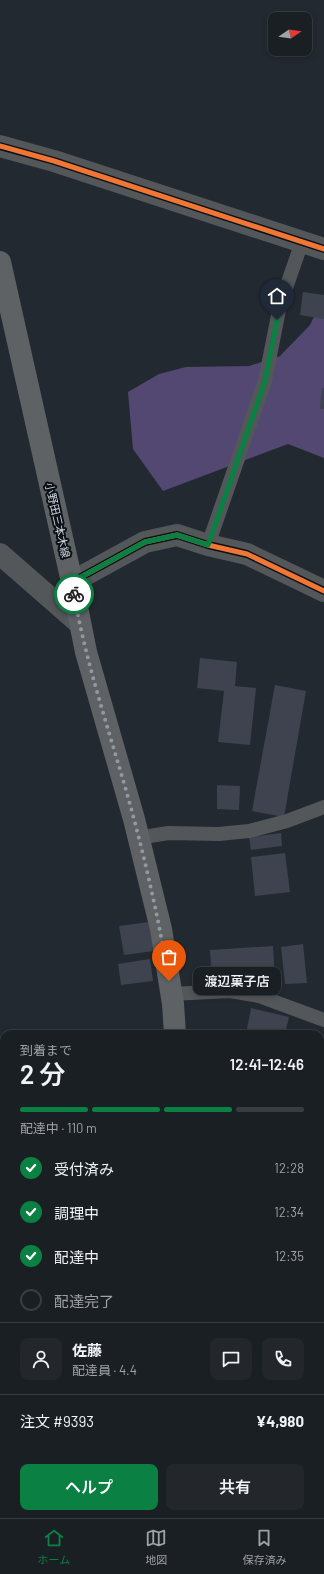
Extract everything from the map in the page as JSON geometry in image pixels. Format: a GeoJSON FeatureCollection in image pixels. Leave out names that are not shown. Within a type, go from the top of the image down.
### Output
{"type":"FeatureCollection","features":[{"type":"Feature","properties":{"kind":"main road","name":"小野田三本木線"},"geometry":{"type":"LineString","coordinates":[[0,262],[72,582],[79,623],[138,838],[161,929],[171,994],[175,1030]]}},
{"type":"Feature","properties":{"kind":"street"},"geometry":{"type":"LineString","coordinates":[[0,146],[54,161],[324,249]]}},
{"type":"Feature","properties":{"kind":"street"},"geometry":{"type":"LineString","coordinates":[[72,582],[145,542],[177,535],[208,545],[247,554],[324,591]]}},
{"type":"Feature","properties":{"kind":"street"},"geometry":{"type":"LineString","coordinates":[[0,554],[79,623]]}},
{"type":"Feature","properties":{"kind":"lane"},"geometry":{"type":"LineString","coordinates":[[208,545],[265,381],[280,306],[302,242]]}},
{"type":"Feature","properties":{"kind":"lane"},"geometry":{"type":"LineString","coordinates":[[138,838],[168,833],[219,834],[249,831],[287,821],[324,807]]}},
{"type":"Feature","properties":{"kind":"lane"},"geometry":{"type":"LineString","coordinates":[[171,994],[230,991],[259,996],[324,1020]]}},
{"type":"Feature","properties":{"kind":"shaded area"},"geometry":{"type":"Polygon","coordinates":[[[324,296],[324,458],[288,444],[163,491],[133,449],[128,392],[159,374],[186,367],[249,366],[280,356],[310,325],[324,296]]]}},
{"type":"Feature","properties":{"kind":"building"},"geometry":{"type":"Polygon","coordinates":[[[303,292],[324,295],[324,319],[300,315],[303,292]]]}},
{"type":"Feature","properties":{"kind":"building"},"geometry":{"type":"Polygon","coordinates":[[[322,388],[324,388],[324,409],[320,409],[322,388]]]}},
{"type":"Feature","properties":{"kind":"building"},"geometry":{"type":"Polygon","coordinates":[[[200,658],[237,662],[235,686],[256,688],[250,745],[218,742],[224,691],[197,688],[200,658]]]}},
{"type":"Feature","properties":{"kind":"building"},"geometry":{"type":"Polygon","coordinates":[[[275,685],[306,691],[284,817],[252,811],[275,685]]]}},
{"type":"Feature","properties":{"kind":"building"},"geometry":{"type":"Polygon","coordinates":[[[217,785],[240,786],[239,810],[217,809],[217,785]]]}},
{"type":"Feature","properties":{"kind":"building"},"geometry":{"type":"Polygon","coordinates":[[[281,833],[282,846],[251,850],[249,837],[281,833]]]}},
{"type":"Feature","properties":{"kind":"building"},"geometry":{"type":"Polygon","coordinates":[[[285,853],[290,892],[255,896],[251,857],[285,853]]]}},
{"type":"Feature","properties":{"kind":"building"},"geometry":{"type":"Polygon","coordinates":[[[149,922],[154,951],[124,955],[119,926],[149,922]]]}},
{"type":"Feature","properties":{"kind":"building"},"geometry":{"type":"Polygon","coordinates":[[[303,944],[307,983],[285,984],[281,947],[303,944]]]}},
{"type":"Feature","properties":{"kind":"building"},"geometry":{"type":"Polygon","coordinates":[[[273,946],[275,980],[212,984],[210,950],[273,946]]]}},
{"type":"Feature","properties":{"kind":"building"},"geometry":{"type":"Polygon","coordinates":[[[150,959],[153,981],[121,985],[118,964],[150,959]]]}},
{"type":"Feature","properties":{"kind":"building"},"geometry":{"type":"Polygon","coordinates":[[[251,1008],[289,1017],[286,1030],[247,1029],[251,1008]]]}},
{"type":"Feature","properties":{"kind":"cycle path"},"geometry":{"type":"LineString","coordinates":[[0,146],[54,161],[324,249]]}},
{"type":"Feature","properties":{"kind":"cycle path"},"geometry":{"type":"LineString","coordinates":[[72,582],[145,542],[177,535],[208,545],[247,554],[324,591]]}},
{"type":"Feature","properties":{"kind":"way so far"},"geometry":{"type":"LineString","coordinates":[[74,594],[86,652],[134,819],[161,929],[169,981]]}},
{"type":"Feature","properties":{"kind":"place","name":"渡辺菓子店"},"geometry":{"type":"Point","coordinates":[169,981]}},
{"type":"Feature","properties":{"kind":"route"},"geometry":{"type":"LineString","coordinates":[[74,594],[72,582],[145,542],[177,535],[208,545],[265,381],[277,320]]}}]}
